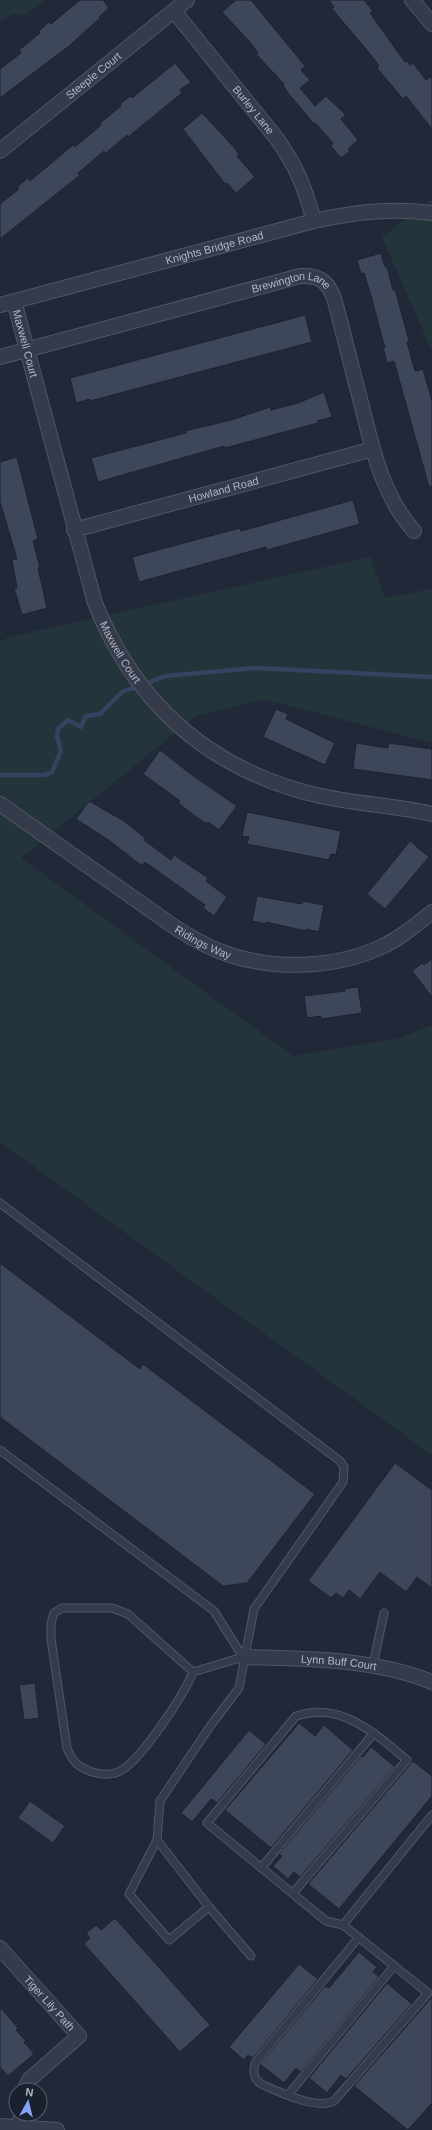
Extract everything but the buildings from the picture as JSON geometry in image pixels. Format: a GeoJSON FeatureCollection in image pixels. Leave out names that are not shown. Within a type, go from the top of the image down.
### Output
{"type":"FeatureCollection","features":[{"type":"Feature","properties":{"kind":"street","name":"Steeple Court"},"geometry":{"type":"LineString","coordinates":[[0,151],[187,0]]}},
{"type":"Feature","properties":{"kind":"street"},"geometry":{"type":"LineString","coordinates":[[412,0],[432,24]]}},
{"type":"Feature","properties":{"kind":"street","name":"Burley Lane"},"geometry":{"type":"LineString","coordinates":[[174,11],[277,139],[292,160],[302,180],[314,221]]}},
{"type":"Feature","properties":{"kind":"street","name":"Knights Bridge Road"},"geometry":{"type":"LineString","coordinates":[[7,303],[314,221],[359,212],[387,210],[432,213]]}},
{"type":"Feature","properties":{"kind":"street","name":"Brewington Lane"},"geometry":{"type":"LineString","coordinates":[[0,357],[27,351],[292,278],[312,275],[322,279],[330,288],[334,298],[373,449],[386,490],[394,506],[414,531]]}},
{"type":"Feature","properties":{"kind":"street","name":"Maxwell Court"},"geometry":{"type":"LineString","coordinates":[[7,303],[27,351],[74,530],[98,611],[107,633],[146,691],[168,716],[192,737],[222,758],[248,772],[278,784],[317,795],[432,814]]}},
{"type":"Feature","properties":{"kind":"street","name":"Howland Road"},"geometry":{"type":"LineString","coordinates":[[74,530],[373,449]]}},
{"type":"Feature","properties":{"kind":"street","name":"Ridings Way"},"geometry":{"type":"LineString","coordinates":[[0,804],[176,928],[202,944],[230,955],[260,962],[288,965],[321,963],[378,948],[406,933],[432,912]]}},
{"type":"Feature","properties":{"kind":"street","name":"Lynn Buff Court"},"geometry":{"type":"LineString","coordinates":[[243,1657],[318,1660],[373,1665],[432,1682]]}},
{"type":"Feature","properties":{"kind":"street","name":"Tiger Lily Path"},"geometry":{"type":"LineString","coordinates":[[0,1948],[79,2036],[28,2082]]}},
{"type":"Feature","properties":{"kind":"street"},"geometry":{"type":"LineString","coordinates":[[0,2126],[20,2123],[56,2130]]}},
{"type":"Feature","properties":{"kind":"lane"},"geometry":{"type":"LineString","coordinates":[[0,1203],[340,1461],[344,1467],[343,1482],[254,1609],[243,1657],[238,1688],[211,1725],[160,1801],[157,1840],[129,1894],[169,1940],[209,1907]]}},
{"type":"Feature","properties":{"kind":"lane"},"geometry":{"type":"LineString","coordinates":[[0,1450],[214,1610],[243,1657]]}},
{"type":"Feature","properties":{"kind":"lane"},"geometry":{"type":"LineString","coordinates":[[62,1608],[112,1608],[128,1614],[193,1672],[187,1686],[138,1758],[111,1775],[96,1773],[84,1769],[72,1760],[68,1748],[51,1639],[51,1623],[54,1613],[62,1608]]}},
{"type":"Feature","properties":{"kind":"lane"},"geometry":{"type":"LineString","coordinates":[[373,1665],[384,1613]]}},
{"type":"Feature","properties":{"kind":"lane"},"geometry":{"type":"LineString","coordinates":[[193,1672],[243,1657]]}},
{"type":"Feature","properties":{"kind":"lane"},"geometry":{"type":"LineString","coordinates":[[293,1893],[407,1760],[362,1724],[341,1714],[306,1712],[296,1716],[207,1823],[326,1921],[343,1925],[359,1937],[428,1993],[334,2101],[321,2104],[288,2095],[256,2080],[253,2072],[255,2063],[359,1937]]}},
{"type":"Feature","properties":{"kind":"lane"},"geometry":{"type":"LineString","coordinates":[[261,1868],[374,1733]]}},
{"type":"Feature","properties":{"kind":"lane"},"geometry":{"type":"LineString","coordinates":[[343,1925],[432,1815]]}},
{"type":"Feature","properties":{"kind":"lane"},"geometry":{"type":"LineString","coordinates":[[157,1840],[209,1907],[251,1956]]}},
{"type":"Feature","properties":{"kind":"lane"},"geometry":{"type":"LineString","coordinates":[[288,2095],[394,1966]]}},
{"type":"Feature","properties":{"kind":"shaded area"},"geometry":{"type":"Polygon","coordinates":[[[0,0],[44,0],[24,16],[14,14],[0,21],[0,0]]]}},
{"type":"Feature","properties":{"kind":"shaded area"},"geometry":{"type":"Polygon","coordinates":[[[432,199],[432,351],[382,237],[432,199]]]}},
{"type":"Feature","properties":{"kind":"shaded area"},"geometry":{"type":"Polygon","coordinates":[[[370,557],[385,598],[432,589],[432,743],[264,699],[196,716],[21,858],[293,1056],[397,1039],[432,1025],[432,1455],[0,1142],[0,642],[9,637],[370,557]]]}},
{"type":"Feature","properties":{"kind":"waterway"},"geometry":{"type":"LineString","coordinates":[[0,775],[45,775],[52,772],[61,751],[57,736],[58,729],[68,720],[81,727],[86,716],[100,714],[122,692],[166,676],[257,668],[432,677]]}}]}
